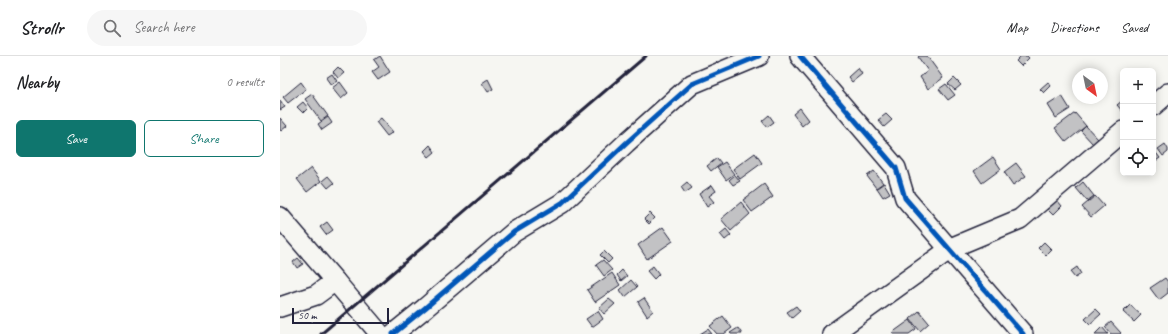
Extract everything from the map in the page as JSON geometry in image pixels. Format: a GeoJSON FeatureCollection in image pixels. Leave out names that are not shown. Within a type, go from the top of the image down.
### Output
{"type":"FeatureCollection","features":[{"type":"Feature","properties":{"kind":"street"},"geometry":{"type":"LineString","coordinates":[[392,334],[425,308],[514,232],[562,203],[692,84],[759,56]]}},
{"type":"Feature","properties":{"kind":"street"},"geometry":{"type":"LineString","coordinates":[[800,56],[896,168],[905,198],[1023,334]]}},
{"type":"Feature","properties":{"kind":"street"},"geometry":{"type":"LineString","coordinates":[[1155,104],[1168,93]]}},
{"type":"Feature","properties":{"kind":"street"},"geometry":{"type":"LineString","coordinates":[[832,334],[950,249],[1020,219],[1120,134]]}},
{"type":"Feature","properties":{"kind":"street"},"geometry":{"type":"LineString","coordinates":[[280,217],[380,334]]}},
{"type":"Feature","properties":{"kind":"street"},"geometry":{"type":"LineString","coordinates":[[280,307],[316,295],[335,281]]}},
{"type":"Feature","properties":{"kind":"building"},"geometry":{"type":"Polygon","coordinates":[[[380,56],[390,72],[378,80],[372,72],[379,67],[374,60],[380,56]]]}},
{"type":"Feature","properties":{"kind":"building"},"geometry":{"type":"Polygon","coordinates":[[[927,56],[943,78],[928,89],[920,77],[928,71],[918,57],[927,56]]]}},
{"type":"Feature","properties":{"kind":"building"},"geometry":{"type":"Polygon","coordinates":[[[1021,56],[1027,56],[1029,58],[1021,66],[1016,61],[1021,56]]]}},
{"type":"Feature","properties":{"kind":"building"},"geometry":{"type":"Polygon","coordinates":[[[338,67],[344,73],[338,78],[333,72],[338,67]]]}},
{"type":"Feature","properties":{"kind":"building"},"geometry":{"type":"Polygon","coordinates":[[[858,68],[862,74],[852,82],[848,77],[858,68]]]}},
{"type":"Feature","properties":{"kind":"building"},"geometry":{"type":"Polygon","coordinates":[[[332,74],[337,81],[331,85],[326,78],[332,74]]]}},
{"type":"Feature","properties":{"kind":"building"},"geometry":{"type":"Polygon","coordinates":[[[954,78],[961,85],[955,90],[948,84],[954,78]]]}},
{"type":"Feature","properties":{"kind":"building"},"geometry":{"type":"Polygon","coordinates":[[[488,79],[493,89],[488,92],[482,83],[488,79]]]}},
{"type":"Feature","properties":{"kind":"building"},"geometry":{"type":"Polygon","coordinates":[[[301,82],[306,89],[288,103],[283,97],[301,82]]]}},
{"type":"Feature","properties":{"kind":"building"},"geometry":{"type":"Polygon","coordinates":[[[340,82],[348,93],[341,99],[332,88],[340,82]]]}},
{"type":"Feature","properties":{"kind":"building"},"geometry":{"type":"Polygon","coordinates":[[[1048,82],[1051,86],[1044,93],[1040,89],[1048,82]]]}},
{"type":"Feature","properties":{"kind":"building"},"geometry":{"type":"Polygon","coordinates":[[[946,84],[955,95],[948,100],[939,89],[946,84]]]}},
{"type":"Feature","properties":{"kind":"building"},"geometry":{"type":"Polygon","coordinates":[[[312,94],[328,116],[321,121],[305,99],[312,94]]]}},
{"type":"Feature","properties":{"kind":"building"},"geometry":{"type":"Polygon","coordinates":[[[1062,96],[1070,109],[1056,118],[1048,105],[1062,96]]]}},
{"type":"Feature","properties":{"kind":"building"},"geometry":{"type":"Polygon","coordinates":[[[280,100],[285,107],[280,110],[280,100]]]}},
{"type":"Feature","properties":{"kind":"building"},"geometry":{"type":"Polygon","coordinates":[[[303,102],[308,108],[303,113],[297,107],[303,102]]]}},
{"type":"Feature","properties":{"kind":"building"},"geometry":{"type":"Polygon","coordinates":[[[800,108],[809,120],[802,126],[793,114],[800,108]]]}},
{"type":"Feature","properties":{"kind":"building"},"geometry":{"type":"Polygon","coordinates":[[[1075,113],[1086,126],[1066,142],[1055,128],[1075,113]]]}},
{"type":"Feature","properties":{"kind":"building"},"geometry":{"type":"Polygon","coordinates":[[[886,114],[892,120],[884,127],[878,120],[886,114]]]}},
{"type":"Feature","properties":{"kind":"building"},"geometry":{"type":"Polygon","coordinates":[[[769,115],[774,122],[767,127],[762,121],[769,115]]]}},
{"type":"Feature","properties":{"kind":"building"},"geometry":{"type":"Polygon","coordinates":[[[328,117],[332,123],[322,130],[318,124],[328,117]]]}},
{"type":"Feature","properties":{"kind":"building"},"geometry":{"type":"Polygon","coordinates":[[[280,118],[287,126],[281,131],[280,130],[280,118]]]}},
{"type":"Feature","properties":{"kind":"building"},"geometry":{"type":"Polygon","coordinates":[[[381,118],[393,132],[387,136],[376,122],[381,118]]]}},
{"type":"Feature","properties":{"kind":"building"},"geometry":{"type":"Polygon","coordinates":[[[1086,126],[1098,139],[1093,144],[1081,131],[1086,126]]]}},
{"type":"Feature","properties":{"kind":"building"},"geometry":{"type":"Polygon","coordinates":[[[1165,144],[1168,152],[1163,156],[1158,149],[1165,144]]]}},
{"type":"Feature","properties":{"kind":"building"},"geometry":{"type":"Polygon","coordinates":[[[430,145],[435,152],[429,157],[424,151],[430,145]]]}},
{"type":"Feature","properties":{"kind":"building"},"geometry":{"type":"Polygon","coordinates":[[[755,153],[762,163],[740,179],[733,169],[755,153]]]}},
{"type":"Feature","properties":{"kind":"building"},"geometry":{"type":"Polygon","coordinates":[[[1156,153],[1160,158],[1156,161],[1156,153]]]}},
{"type":"Feature","properties":{"kind":"building"},"geometry":{"type":"Polygon","coordinates":[[[993,157],[1001,169],[982,183],[974,171],[993,157]]]}},
{"type":"Feature","properties":{"kind":"building"},"geometry":{"type":"Polygon","coordinates":[[[717,158],[721,163],[711,171],[707,166],[717,158]]]}},
{"type":"Feature","properties":{"kind":"building"},"geometry":{"type":"Polygon","coordinates":[[[725,162],[734,174],[726,180],[717,167],[725,162]]]}},
{"type":"Feature","properties":{"kind":"building"},"geometry":{"type":"Polygon","coordinates":[[[1016,163],[1026,176],[1013,185],[1004,172],[1016,163]]]}},
{"type":"Feature","properties":{"kind":"building"},"geometry":{"type":"Polygon","coordinates":[[[311,168],[321,181],[307,192],[297,179],[311,168]]]}},
{"type":"Feature","properties":{"kind":"building"},"geometry":{"type":"Polygon","coordinates":[[[874,171],[883,183],[876,188],[867,176],[874,171]]]}},
{"type":"Feature","properties":{"kind":"building"},"geometry":{"type":"Polygon","coordinates":[[[735,175],[740,181],[733,185],[729,180],[735,175]]]}},
{"type":"Feature","properties":{"kind":"building"},"geometry":{"type":"Polygon","coordinates":[[[328,176],[334,183],[328,188],[322,181],[328,176]]]}},
{"type":"Feature","properties":{"kind":"building"},"geometry":{"type":"Polygon","coordinates":[[[687,182],[692,188],[685,193],[681,187],[687,182]]]}},
{"type":"Feature","properties":{"kind":"building"},"geometry":{"type":"Polygon","coordinates":[[[1083,182],[1094,196],[1087,201],[1076,188],[1083,182]]]}},
{"type":"Feature","properties":{"kind":"building"},"geometry":{"type":"Polygon","coordinates":[[[884,183],[890,193],[883,197],[877,188],[884,183]]]}},
{"type":"Feature","properties":{"kind":"building"},"geometry":{"type":"Polygon","coordinates":[[[764,184],[773,197],[752,212],[743,200],[764,184]]]}},
{"type":"Feature","properties":{"kind":"building"},"geometry":{"type":"Polygon","coordinates":[[[712,185],[716,191],[709,196],[714,202],[707,207],[699,194],[712,185]]]}},
{"type":"Feature","properties":{"kind":"building"},"geometry":{"type":"Polygon","coordinates":[[[1095,196],[1104,206],[1091,217],[1082,207],[1095,196]]]}},
{"type":"Feature","properties":{"kind":"building"},"geometry":{"type":"Polygon","coordinates":[[[1057,200],[1062,206],[1053,215],[1047,209],[1057,200]]]}},
{"type":"Feature","properties":{"kind":"building"},"geometry":{"type":"Polygon","coordinates":[[[741,202],[750,214],[731,231],[721,219],[741,202]]]}},
{"type":"Feature","properties":{"kind":"building"},"geometry":{"type":"Polygon","coordinates":[[[650,213],[655,218],[649,224],[644,219],[650,213]]]}},
{"type":"Feature","properties":{"kind":"building"},"geometry":{"type":"Polygon","coordinates":[[[327,222],[333,230],[326,235],[320,227],[327,222]]]}},
{"type":"Feature","properties":{"kind":"building"},"geometry":{"type":"Polygon","coordinates":[[[663,227],[673,241],[647,259],[638,245],[663,227]]]}},
{"type":"Feature","properties":{"kind":"building"},"geometry":{"type":"Polygon","coordinates":[[[726,229],[731,235],[725,240],[720,234],[726,229]]]}},
{"type":"Feature","properties":{"kind":"building"},"geometry":{"type":"Polygon","coordinates":[[[1044,242],[1052,250],[1046,256],[1038,248],[1044,242]]]}},
{"type":"Feature","properties":{"kind":"building"},"geometry":{"type":"Polygon","coordinates":[[[604,251],[612,259],[608,263],[600,255],[604,251]]]}},
{"type":"Feature","properties":{"kind":"building"},"geometry":{"type":"Polygon","coordinates":[[[298,258],[303,264],[297,268],[293,262],[298,258]]]}},
{"type":"Feature","properties":{"kind":"building"},"geometry":{"type":"Polygon","coordinates":[[[603,260],[612,270],[604,276],[596,265],[603,260]]]}},
{"type":"Feature","properties":{"kind":"building"},"geometry":{"type":"Polygon","coordinates":[[[653,266],[659,274],[654,279],[647,271],[653,266]]]}},
{"type":"Feature","properties":{"kind":"building"},"geometry":{"type":"Polygon","coordinates":[[[1077,267],[1081,274],[1075,278],[1070,272],[1077,267]]]}},
{"type":"Feature","properties":{"kind":"building"},"geometry":{"type":"Polygon","coordinates":[[[622,270],[627,276],[621,281],[617,275],[622,270]]]}},
{"type":"Feature","properties":{"kind":"building"},"geometry":{"type":"Polygon","coordinates":[[[612,273],[620,285],[595,302],[587,290],[612,273]]]}},
{"type":"Feature","properties":{"kind":"building"},"geometry":{"type":"Polygon","coordinates":[[[1165,278],[1168,282],[1168,293],[1159,300],[1150,288],[1165,278]]]}},
{"type":"Feature","properties":{"kind":"building"},"geometry":{"type":"Polygon","coordinates":[[[631,280],[637,287],[625,297],[620,290],[631,280]]]}},
{"type":"Feature","properties":{"kind":"building"},"geometry":{"type":"Polygon","coordinates":[[[644,298],[653,311],[647,316],[638,302],[644,298]]]}},
{"type":"Feature","properties":{"kind":"building"},"geometry":{"type":"Polygon","coordinates":[[[609,299],[615,304],[604,314],[599,308],[609,299]]]}},
{"type":"Feature","properties":{"kind":"building"},"geometry":{"type":"Polygon","coordinates":[[[1130,305],[1141,315],[1134,322],[1123,312],[1130,305]]]}},
{"type":"Feature","properties":{"kind":"building"},"geometry":{"type":"Polygon","coordinates":[[[796,306],[800,311],[792,318],[787,312],[796,306]]]}},
{"type":"Feature","properties":{"kind":"building"},"geometry":{"type":"Polygon","coordinates":[[[1096,309],[1101,314],[1090,324],[1085,319],[1096,309]]]}},
{"type":"Feature","properties":{"kind":"building"},"geometry":{"type":"Polygon","coordinates":[[[598,311],[603,319],[592,327],[586,319],[598,311]]]}},
{"type":"Feature","properties":{"kind":"building"},"geometry":{"type":"Polygon","coordinates":[[[919,311],[929,323],[920,331],[910,319],[919,311]]]}},
{"type":"Feature","properties":{"kind":"building"},"geometry":{"type":"Polygon","coordinates":[[[723,316],[732,328],[724,334],[717,334],[710,326],[723,316]]]}},
{"type":"Feature","properties":{"kind":"building"},"geometry":{"type":"Polygon","coordinates":[[[910,320],[916,329],[909,334],[892,333],[910,320]]]}},
{"type":"Feature","properties":{"kind":"building"},"geometry":{"type":"Polygon","coordinates":[[[1111,322],[1121,333],[1120,334],[1111,334],[1105,327],[1111,322]]]}},
{"type":"Feature","properties":{"kind":"building"},"geometry":{"type":"Polygon","coordinates":[[[1102,327],[1108,334],[1095,334],[1102,327]]]}},
{"type":"Feature","properties":{"kind":"building"},"geometry":{"type":"Polygon","coordinates":[[[738,328],[742,334],[730,333],[738,328]]]}},
{"type":"Feature","properties":{"kind":"building"},"geometry":{"type":"Polygon","coordinates":[[[708,329],[712,334],[700,334],[708,329]]]}},
{"type":"Feature","properties":{"kind":"railway"},"geometry":{"type":"LineString","coordinates":[[321,334],[646,56]]}},
{"type":"Feature","properties":{"kind":"cycle path"},"geometry":{"type":"LineString","coordinates":[[393,334],[514,232],[562,203],[692,84],[759,56]]}},
{"type":"Feature","properties":{"kind":"cycle path"},"geometry":{"type":"LineString","coordinates":[[800,56],[896,168],[905,198],[1023,334]]}}]}
